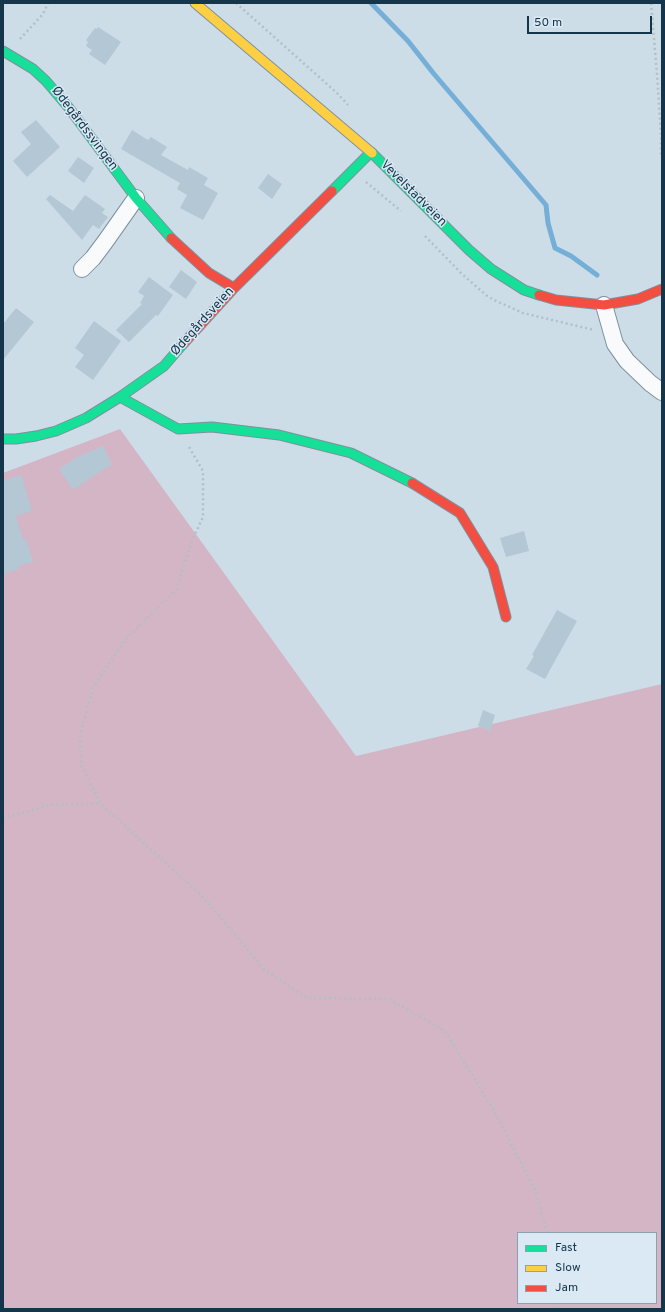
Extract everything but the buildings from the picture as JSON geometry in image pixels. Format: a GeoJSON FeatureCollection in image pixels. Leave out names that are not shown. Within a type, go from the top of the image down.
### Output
{"type":"FeatureCollection","features":[{"type":"Feature","properties":{"kind":"street","name":"Vevelstadveien"},"geometry":{"type":"LineString","coordinates":[[195,3],[371,152],[469,250],[491,269],[524,290],[556,300],[604,305],[638,299],[662,290]]}},
{"type":"Feature","properties":{"kind":"street","name":"Ødegårdssvingen"},"geometry":{"type":"LineString","coordinates":[[4,52],[33,69],[59,94],[136,198],[184,251],[209,273],[234,288]]}},
{"type":"Feature","properties":{"kind":"street","name":"Ødegårdsveien"},"geometry":{"type":"LineString","coordinates":[[3,439],[36,436],[56,431],[86,418],[120,397],[164,366],[234,288],[371,152]]}},
{"type":"Feature","properties":{"kind":"street"},"geometry":{"type":"LineString","coordinates":[[82,269],[93,258],[136,198]]}},
{"type":"Feature","properties":{"kind":"street"},"geometry":{"type":"LineString","coordinates":[[604,305],[615,344],[627,361],[650,383],[662,392]]}},
{"type":"Feature","properties":{"kind":"street"},"geometry":{"type":"LineString","coordinates":[[120,397],[178,429],[212,427],[279,435],[351,453],[418,486],[460,513],[493,567],[506,617]]}},
{"type":"Feature","properties":{"kind":"path"},"geometry":{"type":"LineString","coordinates":[[4,52],[23,36],[35,23],[43,14],[48,3]]}},
{"type":"Feature","properties":{"kind":"path"},"geometry":{"type":"LineString","coordinates":[[236,3],[337,93],[352,110]]}},
{"type":"Feature","properties":{"kind":"path"},"geometry":{"type":"LineString","coordinates":[[651,3],[657,82],[660,158]]}},
{"type":"Feature","properties":{"kind":"path"},"geometry":{"type":"LineString","coordinates":[[178,429],[203,471],[203,516],[191,543],[176,590],[125,640],[93,688],[80,735],[82,765],[100,803],[203,897],[264,969],[307,998],[389,999],[445,1031],[493,1109],[535,1190],[547,1232]]}},
{"type":"Feature","properties":{"kind":"path"},"geometry":{"type":"LineString","coordinates":[[3,818],[50,805],[100,803]]}},
{"type":"Feature","properties":{"kind":"shaded area"},"geometry":{"type":"Polygon","coordinates":[[[120,429],[356,756],[662,684],[662,1309],[3,1309],[3,473],[120,429]]]}},
{"type":"Feature","properties":{"kind":"waterway"},"geometry":{"type":"LineString","coordinates":[[371,3],[408,41],[434,74],[546,205],[548,223],[555,248],[571,256],[597,275]]}},
{"type":"Feature","properties":{"kind":"traffic: fast"},"geometry":{"type":"LineString","coordinates":[[3,51],[33,69],[46,81],[69,108],[136,198],[171,238]]}},
{"type":"Feature","properties":{"kind":"traffic: fast"},"geometry":{"type":"LineString","coordinates":[[332,191],[371,152]]}},
{"type":"Feature","properties":{"kind":"traffic: fast"},"geometry":{"type":"LineString","coordinates":[[372,153],[469,250],[491,269],[524,290],[539,295]]}},
{"type":"Feature","properties":{"kind":"traffic: fast"},"geometry":{"type":"LineString","coordinates":[[3,439],[36,436],[56,431],[86,418],[120,397],[164,366],[183,344]]}},
{"type":"Feature","properties":{"kind":"traffic: fast"},"geometry":{"type":"LineString","coordinates":[[120,397],[178,429],[212,427],[279,435],[351,453],[412,483]]}},
{"type":"Feature","properties":{"kind":"traffic: slow"},"geometry":{"type":"LineString","coordinates":[[195,3],[372,153]]}},
{"type":"Feature","properties":{"kind":"traffic: jam"},"geometry":{"type":"LineString","coordinates":[[183,344],[234,288],[332,191]]}},
{"type":"Feature","properties":{"kind":"traffic: jam"},"geometry":{"type":"LineString","coordinates":[[171,238],[209,273],[234,288]]}},
{"type":"Feature","properties":{"kind":"traffic: jam"},"geometry":{"type":"LineString","coordinates":[[539,295],[556,300],[604,305],[638,299],[662,289]]}},
{"type":"Feature","properties":{"kind":"traffic: jam"},"geometry":{"type":"LineString","coordinates":[[412,483],[460,513],[493,567],[506,617]]}}]}
